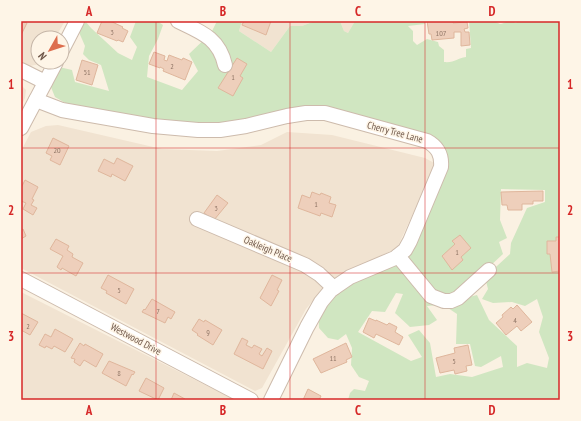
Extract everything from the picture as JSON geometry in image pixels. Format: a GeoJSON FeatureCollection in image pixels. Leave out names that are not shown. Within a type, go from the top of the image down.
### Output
{"type":"FeatureCollection","features":[{"type":"Feature","properties":{"kind":"street"},"geometry":{"type":"LineString","coordinates":[[70,36],[78,21]]}},
{"type":"Feature","properties":{"kind":"street"},"geometry":{"type":"LineString","coordinates":[[178,21],[205,34],[213,41],[220,50],[225,65]]}},
{"type":"Feature","properties":{"kind":"street"},"geometry":{"type":"LineString","coordinates":[[21,70],[45,82]]}},
{"type":"Feature","properties":{"kind":"street"},"geometry":{"type":"LineString","coordinates":[[21,128],[52,70]]}},
{"type":"Feature","properties":{"kind":"street","name":"Cherry Tree Lane"},"geometry":{"type":"LineString","coordinates":[[36,100],[62,110],[153,126],[198,130],[220,130],[246,126],[293,115],[325,113],[427,141],[433,144],[438,150],[442,160],[441,167],[405,250],[398,256],[350,277],[334,288],[321,302],[271,400]]}},
{"type":"Feature","properties":{"kind":"street","name":"Oakleigh Place"},"geometry":{"type":"LineString","coordinates":[[197,219],[305,265],[319,274],[334,288]]}},
{"type":"Feature","properties":{"kind":"street"},"geometry":{"type":"LineString","coordinates":[[398,256],[431,296],[444,301],[451,301],[458,298],[489,270]]}},
{"type":"Feature","properties":{"kind":"street","name":"Westwood Drive"},"geometry":{"type":"LineString","coordinates":[[21,279],[250,400]]}},
{"type":"Feature","properties":{"kind":"shaded area"},"geometry":{"type":"Polygon","coordinates":[[[21,21],[65,21],[60,30],[30,30],[30,66],[21,61],[21,21]]]}},
{"type":"Feature","properties":{"kind":"shaded area"},"geometry":{"type":"Polygon","coordinates":[[[242,21],[315,21],[302,26],[290,26],[271,52],[239,31],[242,21]]]}},
{"type":"Feature","properties":{"kind":"shaded area"},"geometry":{"type":"Polygon","coordinates":[[[340,21],[355,21],[348,33],[344,31],[340,21]]]}},
{"type":"Feature","properties":{"kind":"shaded area"},"geometry":{"type":"Polygon","coordinates":[[[21,85],[26,90],[25,98],[21,106],[21,85]]]}},
{"type":"Feature","properties":{"kind":"shaded area"},"geometry":{"type":"Polygon","coordinates":[[[58,125],[162,149],[217,151],[261,145],[287,132],[332,135],[425,158],[436,164],[397,248],[338,276],[319,293],[306,309],[262,388],[255,391],[21,268],[21,151],[31,132],[46,126],[58,125]]]}},
{"type":"Feature","properties":{"kind":"shaded area"},"geometry":{"type":"Polygon","coordinates":[[[21,292],[235,400],[21,400],[21,292]]]}},
{"type":"Feature","properties":{"kind":"green space"},"geometry":{"type":"Polygon","coordinates":[[[136,21],[157,21],[163,25],[158,39],[149,56],[147,77],[182,90],[198,71],[189,54],[211,33],[217,21],[242,21],[239,31],[271,52],[290,26],[302,26],[315,21],[340,21],[344,31],[348,33],[355,21],[424,21],[425,24],[408,26],[413,31],[413,41],[417,45],[427,39],[438,42],[439,46],[444,50],[444,62],[448,62],[466,57],[466,49],[471,48],[469,21],[494,21],[500,24],[509,21],[516,23],[518,21],[560,21],[560,400],[348,400],[350,393],[354,389],[365,391],[369,381],[359,377],[351,365],[352,348],[346,334],[338,340],[328,338],[319,328],[320,312],[334,295],[363,276],[394,261],[438,305],[427,306],[437,320],[429,325],[410,327],[395,313],[403,294],[396,293],[385,312],[372,311],[358,332],[411,361],[422,357],[408,335],[419,330],[430,343],[436,377],[450,374],[472,377],[503,367],[501,356],[481,367],[475,366],[470,344],[456,344],[457,314],[442,304],[477,295],[489,320],[517,346],[517,367],[527,363],[547,368],[549,358],[539,332],[543,317],[537,299],[525,306],[512,302],[493,303],[482,299],[488,289],[485,277],[510,254],[511,243],[527,208],[545,202],[545,190],[501,189],[500,220],[507,238],[499,242],[503,254],[460,294],[441,299],[402,257],[434,189],[436,140],[325,111],[192,128],[74,108],[55,97],[48,80],[56,70],[72,70],[75,82],[109,91],[101,65],[89,60],[83,54],[85,46],[78,30],[86,22],[118,53],[132,60],[137,47],[130,37],[136,21]]]}},
{"type":"Feature","properties":{"kind":"building"},"geometry":{"type":"Polygon","coordinates":[[[21,21],[27,23],[21,35],[21,21]]]}},
{"type":"Feature","properties":{"kind":"building"},"geometry":{"type":"Polygon","coordinates":[[[102,21],[110,21],[128,31],[123,42],[97,33],[102,21]]]}},
{"type":"Feature","properties":{"kind":"building"},"geometry":{"type":"Polygon","coordinates":[[[244,21],[271,21],[266,35],[242,25],[244,21]]]}},
{"type":"Feature","properties":{"kind":"building"},"geometry":{"type":"Polygon","coordinates":[[[427,21],[453,21],[453,23],[467,22],[468,28],[464,29],[465,32],[469,32],[470,45],[461,46],[461,32],[454,32],[454,38],[432,40],[431,34],[429,34],[427,21]]]}},
{"type":"Feature","properties":{"kind":"building"},"geometry":{"type":"Polygon","coordinates":[[[154,52],[165,56],[164,60],[167,61],[169,55],[182,60],[183,58],[192,62],[185,80],[163,71],[164,69],[160,67],[149,64],[154,52]]]}},
{"type":"Feature","properties":{"kind":"building"},"geometry":{"type":"Polygon","coordinates":[[[237,58],[247,64],[240,76],[243,78],[233,96],[218,88],[237,58]]]}},
{"type":"Feature","properties":{"kind":"building"},"geometry":{"type":"Polygon","coordinates":[[[82,60],[98,65],[92,85],[76,80],[82,60]]]}},
{"type":"Feature","properties":{"kind":"building"},"geometry":{"type":"Polygon","coordinates":[[[53,138],[69,146],[60,165],[50,160],[52,156],[46,153],[53,138]]]}},
{"type":"Feature","properties":{"kind":"building"},"geometry":{"type":"Polygon","coordinates":[[[117,158],[133,166],[125,181],[112,174],[111,177],[98,171],[104,159],[114,164],[117,158]]]}},
{"type":"Feature","properties":{"kind":"building"},"geometry":{"type":"Polygon","coordinates":[[[25,180],[38,187],[32,199],[34,200],[31,205],[37,208],[33,215],[23,209],[26,203],[21,201],[21,188],[25,180]]]}},
{"type":"Feature","properties":{"kind":"building"},"geometry":{"type":"Polygon","coordinates":[[[543,191],[543,201],[533,201],[533,204],[522,204],[522,210],[508,210],[507,205],[502,205],[501,192],[543,191]]]}},
{"type":"Feature","properties":{"kind":"building"},"geometry":{"type":"Polygon","coordinates":[[[312,192],[320,195],[321,193],[331,197],[329,203],[336,205],[332,217],[321,213],[320,216],[298,208],[302,195],[310,198],[312,192]]]}},
{"type":"Feature","properties":{"kind":"building"},"geometry":{"type":"Polygon","coordinates":[[[217,195],[228,203],[214,220],[204,213],[217,195]]]}},
{"type":"Feature","properties":{"kind":"building"},"geometry":{"type":"Polygon","coordinates":[[[23,229],[26,236],[21,239],[21,230],[23,229]]]}},
{"type":"Feature","properties":{"kind":"building"},"geometry":{"type":"Polygon","coordinates":[[[460,235],[471,248],[461,257],[463,260],[452,270],[442,256],[455,244],[452,241],[460,235]]]}},
{"type":"Feature","properties":{"kind":"building"},"geometry":{"type":"Polygon","coordinates":[[[556,237],[560,237],[560,271],[552,272],[550,254],[547,254],[547,241],[556,241],[556,237]]]}},
{"type":"Feature","properties":{"kind":"building"},"geometry":{"type":"Polygon","coordinates":[[[56,239],[69,246],[67,250],[73,254],[72,257],[83,263],[76,276],[62,268],[61,270],[57,267],[63,256],[50,249],[56,239]]]}},
{"type":"Feature","properties":{"kind":"building"},"geometry":{"type":"Polygon","coordinates":[[[108,275],[134,289],[126,304],[106,293],[107,291],[101,288],[108,275]]]}},
{"type":"Feature","properties":{"kind":"building"},"geometry":{"type":"Polygon","coordinates":[[[272,275],[282,280],[277,290],[279,291],[271,306],[260,298],[272,275]]]}},
{"type":"Feature","properties":{"kind":"building"},"geometry":{"type":"Polygon","coordinates":[[[152,299],[175,312],[171,319],[168,317],[165,323],[142,312],[152,299]]]}},
{"type":"Feature","properties":{"kind":"building"},"geometry":{"type":"Polygon","coordinates":[[[517,305],[532,322],[521,331],[517,326],[506,335],[496,323],[511,307],[513,309],[517,305]]]}},
{"type":"Feature","properties":{"kind":"building"},"geometry":{"type":"Polygon","coordinates":[[[21,313],[38,322],[30,335],[21,330],[21,313]]]}},
{"type":"Feature","properties":{"kind":"building"},"geometry":{"type":"Polygon","coordinates":[[[369,318],[387,325],[389,323],[397,327],[395,332],[403,337],[399,345],[376,334],[374,338],[363,332],[369,318]]]}},
{"type":"Feature","properties":{"kind":"building"},"geometry":{"type":"Polygon","coordinates":[[[199,319],[204,322],[205,320],[222,330],[213,345],[192,330],[199,319]]]}},
{"type":"Feature","properties":{"kind":"building"},"geometry":{"type":"Polygon","coordinates":[[[55,329],[73,339],[65,352],[54,346],[52,349],[39,345],[45,334],[51,337],[55,329]]]}},
{"type":"Feature","properties":{"kind":"building"},"geometry":{"type":"Polygon","coordinates":[[[242,338],[248,341],[246,345],[252,348],[254,345],[262,349],[259,354],[262,356],[267,348],[272,351],[263,369],[234,354],[242,338]]]}},
{"type":"Feature","properties":{"kind":"building"},"geometry":{"type":"Polygon","coordinates":[[[80,343],[84,346],[85,344],[103,354],[96,367],[84,360],[80,366],[74,362],[75,359],[71,358],[80,343]]]}},
{"type":"Feature","properties":{"kind":"building"},"geometry":{"type":"Polygon","coordinates":[[[346,343],[352,357],[346,360],[347,362],[321,373],[313,359],[346,343]]]}},
{"type":"Feature","properties":{"kind":"building"},"geometry":{"type":"Polygon","coordinates":[[[468,345],[472,365],[466,366],[467,371],[455,374],[454,370],[440,373],[436,358],[455,353],[454,348],[468,345]]]}},
{"type":"Feature","properties":{"kind":"building"},"geometry":{"type":"Polygon","coordinates":[[[109,361],[135,372],[133,375],[132,374],[126,386],[102,373],[109,361]]]}},
{"type":"Feature","properties":{"kind":"building"},"geometry":{"type":"Polygon","coordinates":[[[146,378],[164,388],[158,400],[139,391],[146,378]]]}},
{"type":"Feature","properties":{"kind":"building"},"geometry":{"type":"Polygon","coordinates":[[[308,389],[321,396],[319,400],[303,400],[308,389]]]}},
{"type":"Feature","properties":{"kind":"building"},"geometry":{"type":"Polygon","coordinates":[[[174,393],[185,399],[171,400],[174,393]]]}}]}
